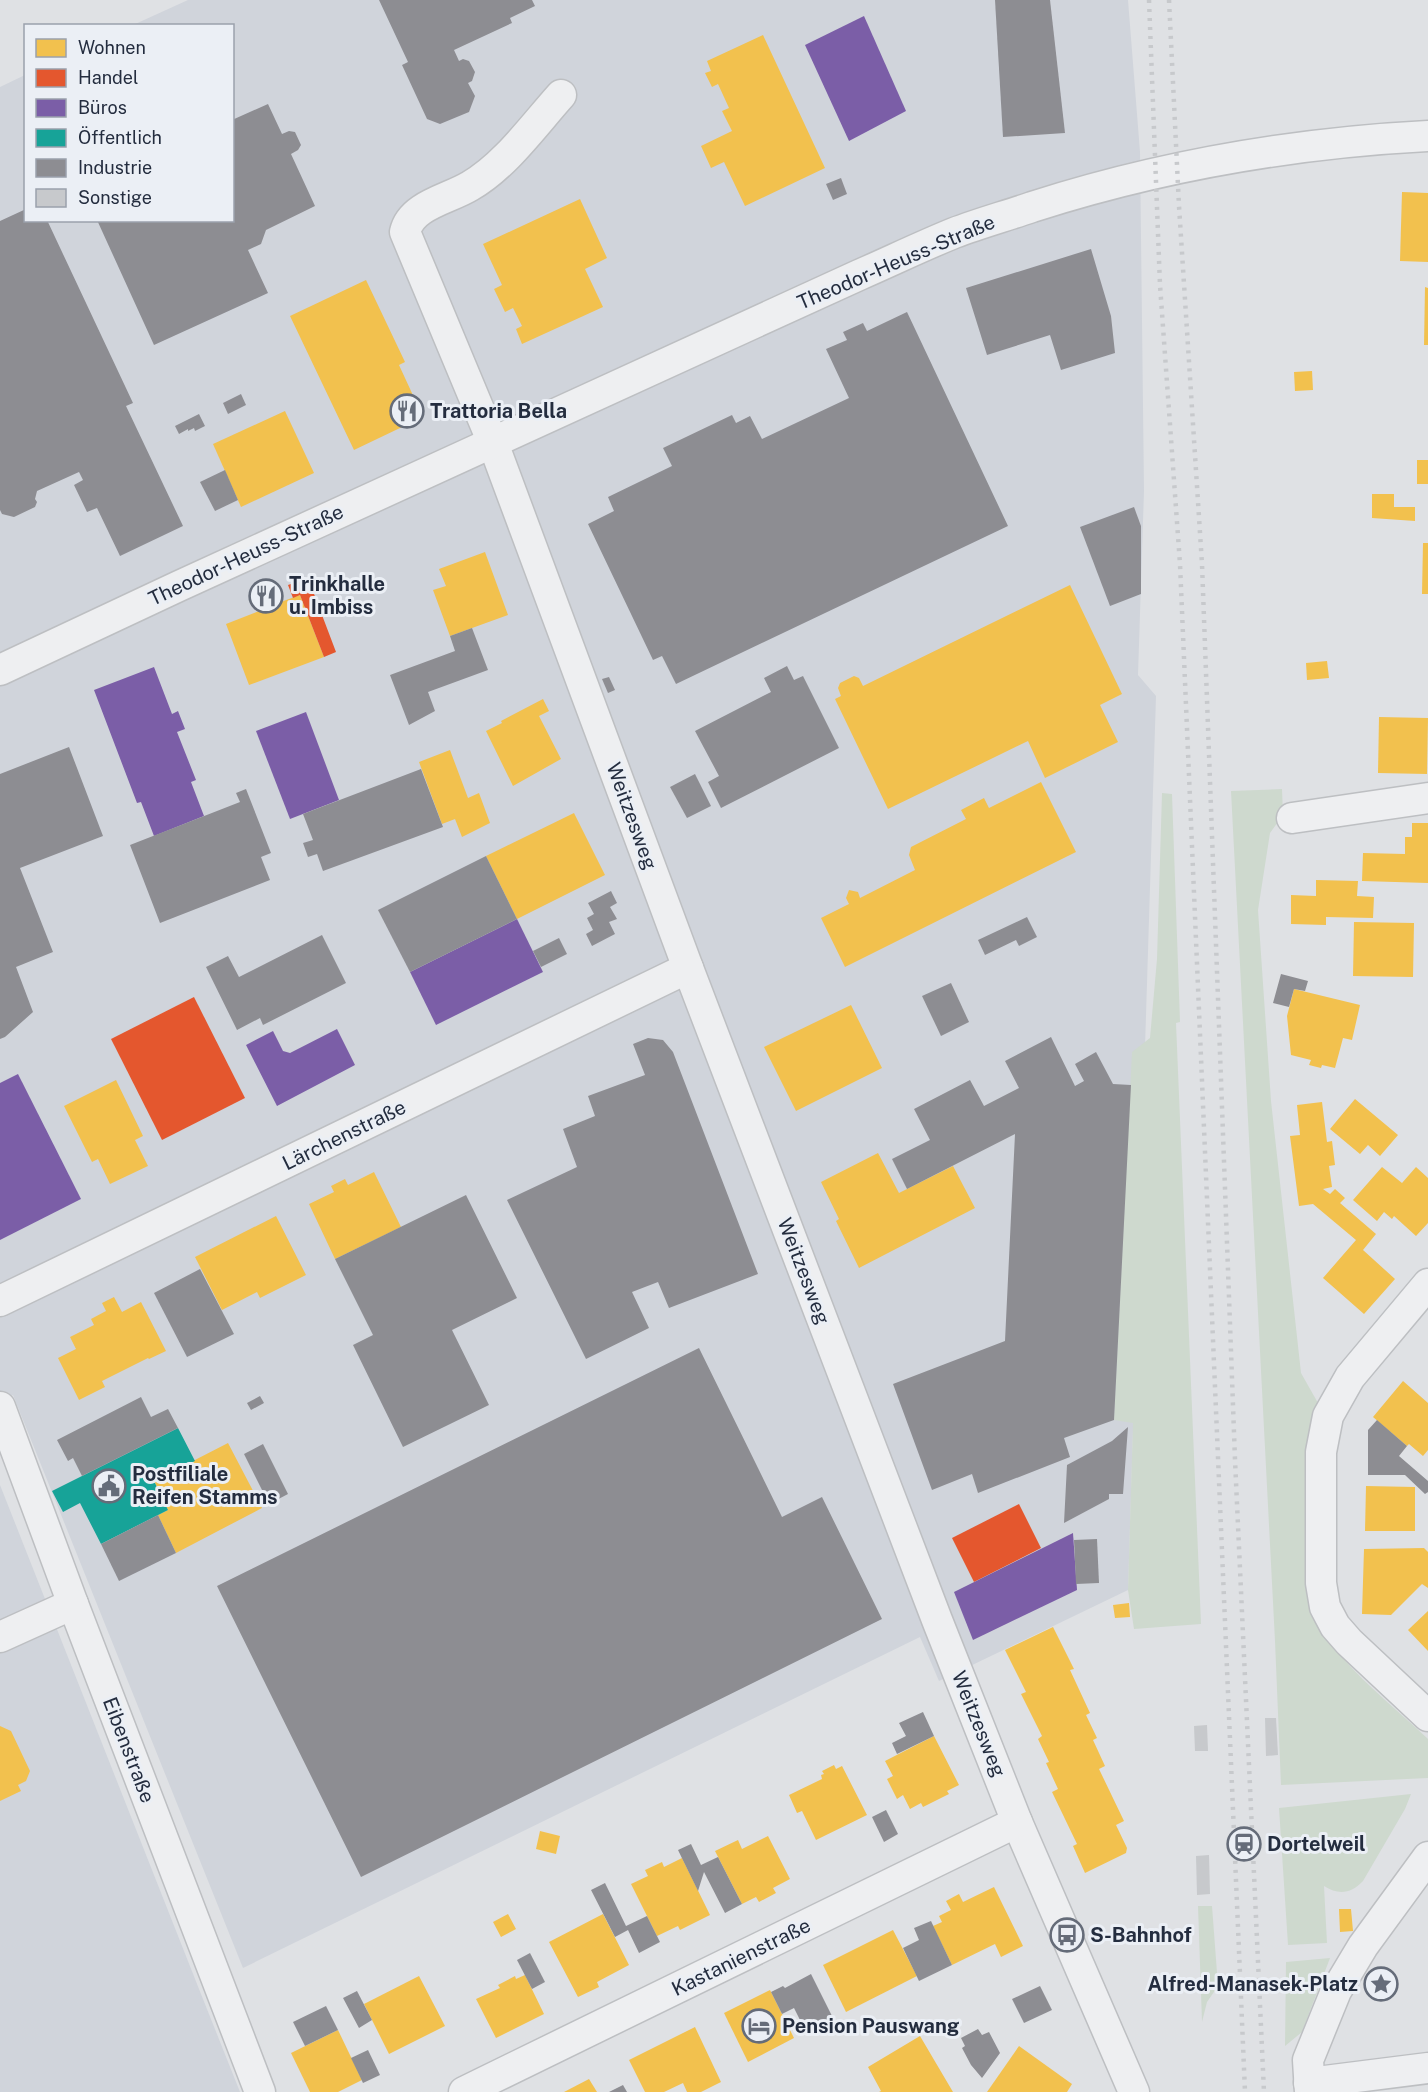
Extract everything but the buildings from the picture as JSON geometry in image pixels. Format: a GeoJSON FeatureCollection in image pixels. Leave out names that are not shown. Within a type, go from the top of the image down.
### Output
{"type":"FeatureCollection","features":[{"type":"Feature","properties":{"kind":"street"},"geometry":{"type":"LineString","coordinates":[[493,443],[405,232],[407,222],[415,214],[471,186],[496,168],[561,95]]}},
{"type":"Feature","properties":{"kind":"street","name":"Theodor-Heuss-Straße"},"geometry":{"type":"LineString","coordinates":[[0,670],[870,270],[956,233],[1082,191],[1204,163],[1365,139],[1428,136]]}},
{"type":"Feature","properties":{"kind":"street","name":"Weitzesweg"},"geometry":{"type":"LineString","coordinates":[[493,443],[688,968],[937,1620],[1017,1821],[1134,2092]]}},
{"type":"Feature","properties":{"kind":"street"},"geometry":{"type":"LineString","coordinates":[[1293,818],[1428,798]]}},
{"type":"Feature","properties":{"kind":"street","name":"Lärchenstraße"},"geometry":{"type":"LineString","coordinates":[[0,1301],[688,968]]}},
{"type":"Feature","properties":{"kind":"street"},"geometry":{"type":"LineString","coordinates":[[1428,1284],[1350,1377],[1328,1416],[1321,1452],[1321,1583],[1325,1607],[1335,1626],[1428,1716]]}},
{"type":"Feature","properties":{"kind":"street","name":"Eibenstraße"},"geometry":{"type":"LineString","coordinates":[[0,1407],[260,2092]]}},
{"type":"Feature","properties":{"kind":"street"},"geometry":{"type":"LineString","coordinates":[[0,1637],[73,1604]]}},
{"type":"Feature","properties":{"kind":"street","name":"Kastanienstraße"},"geometry":{"type":"LineString","coordinates":[[464,2092],[1017,1821]]}},
{"type":"Feature","properties":{"kind":"street"},"geometry":{"type":"LineString","coordinates":[[1428,1857],[1363,1946],[1336,1991],[1308,2060],[1309,2088],[1428,2068]]}},
{"type":"Feature","properties":{"kind":"shaded area"},"geometry":{"type":"Polygon","coordinates":[[[188,0],[1128,0],[1140,152],[1144,491],[1138,675],[1156,696],[1128,1590],[939,1681],[920,1637],[243,1968],[13,1395],[0,1401],[0,87],[24,75],[24,222],[234,222],[234,24],[135,24],[188,0]]]}},
{"type":"Feature","properties":{"kind":"shaded area"},"geometry":{"type":"Polygon","coordinates":[[[1282,789],[1283,815],[1270,833],[1258,910],[1271,1101],[1301,1373],[1318,1403],[1307,1453],[1310,1609],[1320,1628],[1347,1663],[1428,1739],[1428,1778],[1281,1785],[1231,791],[1282,789]]]}},
{"type":"Feature","properties":{"kind":"shaded area"},"geometry":{"type":"Polygon","coordinates":[[[1162,793],[1172,794],[1180,1022],[1176,1023],[1201,1624],[1134,1629],[1128,1590],[1133,1423],[1114,1420],[1132,1052],[1150,1038],[1157,959],[1162,793]]]}},
{"type":"Feature","properties":{"kind":"shaded area"},"geometry":{"type":"Polygon","coordinates":[[[0,1485],[199,1989],[240,2092],[0,2092],[0,1485]]]}},
{"type":"Feature","properties":{"kind":"shaded area"},"geometry":{"type":"Polygon","coordinates":[[[1411,1794],[1405,1809],[1363,1881],[1354,1889],[1344,1892],[1334,1891],[1324,1886],[1327,1943],[1288,1945],[1279,1808],[1411,1794]]]}},
{"type":"Feature","properties":{"kind":"shaded area"},"geometry":{"type":"Polygon","coordinates":[[[1198,1906],[1212,1906],[1218,1986],[1207,2002],[1202,2022],[1198,1906]]]}},
{"type":"Feature","properties":{"kind":"shaded area"},"geometry":{"type":"Polygon","coordinates":[[[1330,1958],[1302,2032],[1285,2046],[1286,1962],[1330,1958]]]}},
{"type":"Feature","properties":{"kind":"railway"},"geometry":{"type":"LineString","coordinates":[[1149,0],[1160,285],[1180,564],[1245,2092]]}},
{"type":"Feature","properties":{"kind":"railway"},"geometry":{"type":"LineString","coordinates":[[1169,0],[1179,206],[1202,564],[1235,1460],[1264,2092]]}},
{"type":"Feature","properties":{"kind":"place","name":"Trattoria Bella"},"geometry":{"type":"Point","coordinates":[407,411]}},
{"type":"Feature","properties":{"kind":"place","name":"Trinkhalle u. Imbiss"},"geometry":{"type":"Point","coordinates":[266,596]}},
{"type":"Feature","properties":{"kind":"place","name":"Postfiliale Reifen Stamms"},"geometry":{"type":"Point","coordinates":[109,1486]}},
{"type":"Feature","properties":{"kind":"place","name":"Dortelweil"},"geometry":{"type":"Point","coordinates":[1244,1844]}},
{"type":"Feature","properties":{"kind":"place","name":"S-Bahnhof"},"geometry":{"type":"Point","coordinates":[1067,1935]}},
{"type":"Feature","properties":{"kind":"place","name":"Alfred-Manasek-Platz"},"geometry":{"type":"Point","coordinates":[1381,1984]}},
{"type":"Feature","properties":{"kind":"place","name":"Pension Pauswang"},"geometry":{"type":"Point","coordinates":[759,2026]}}]}
